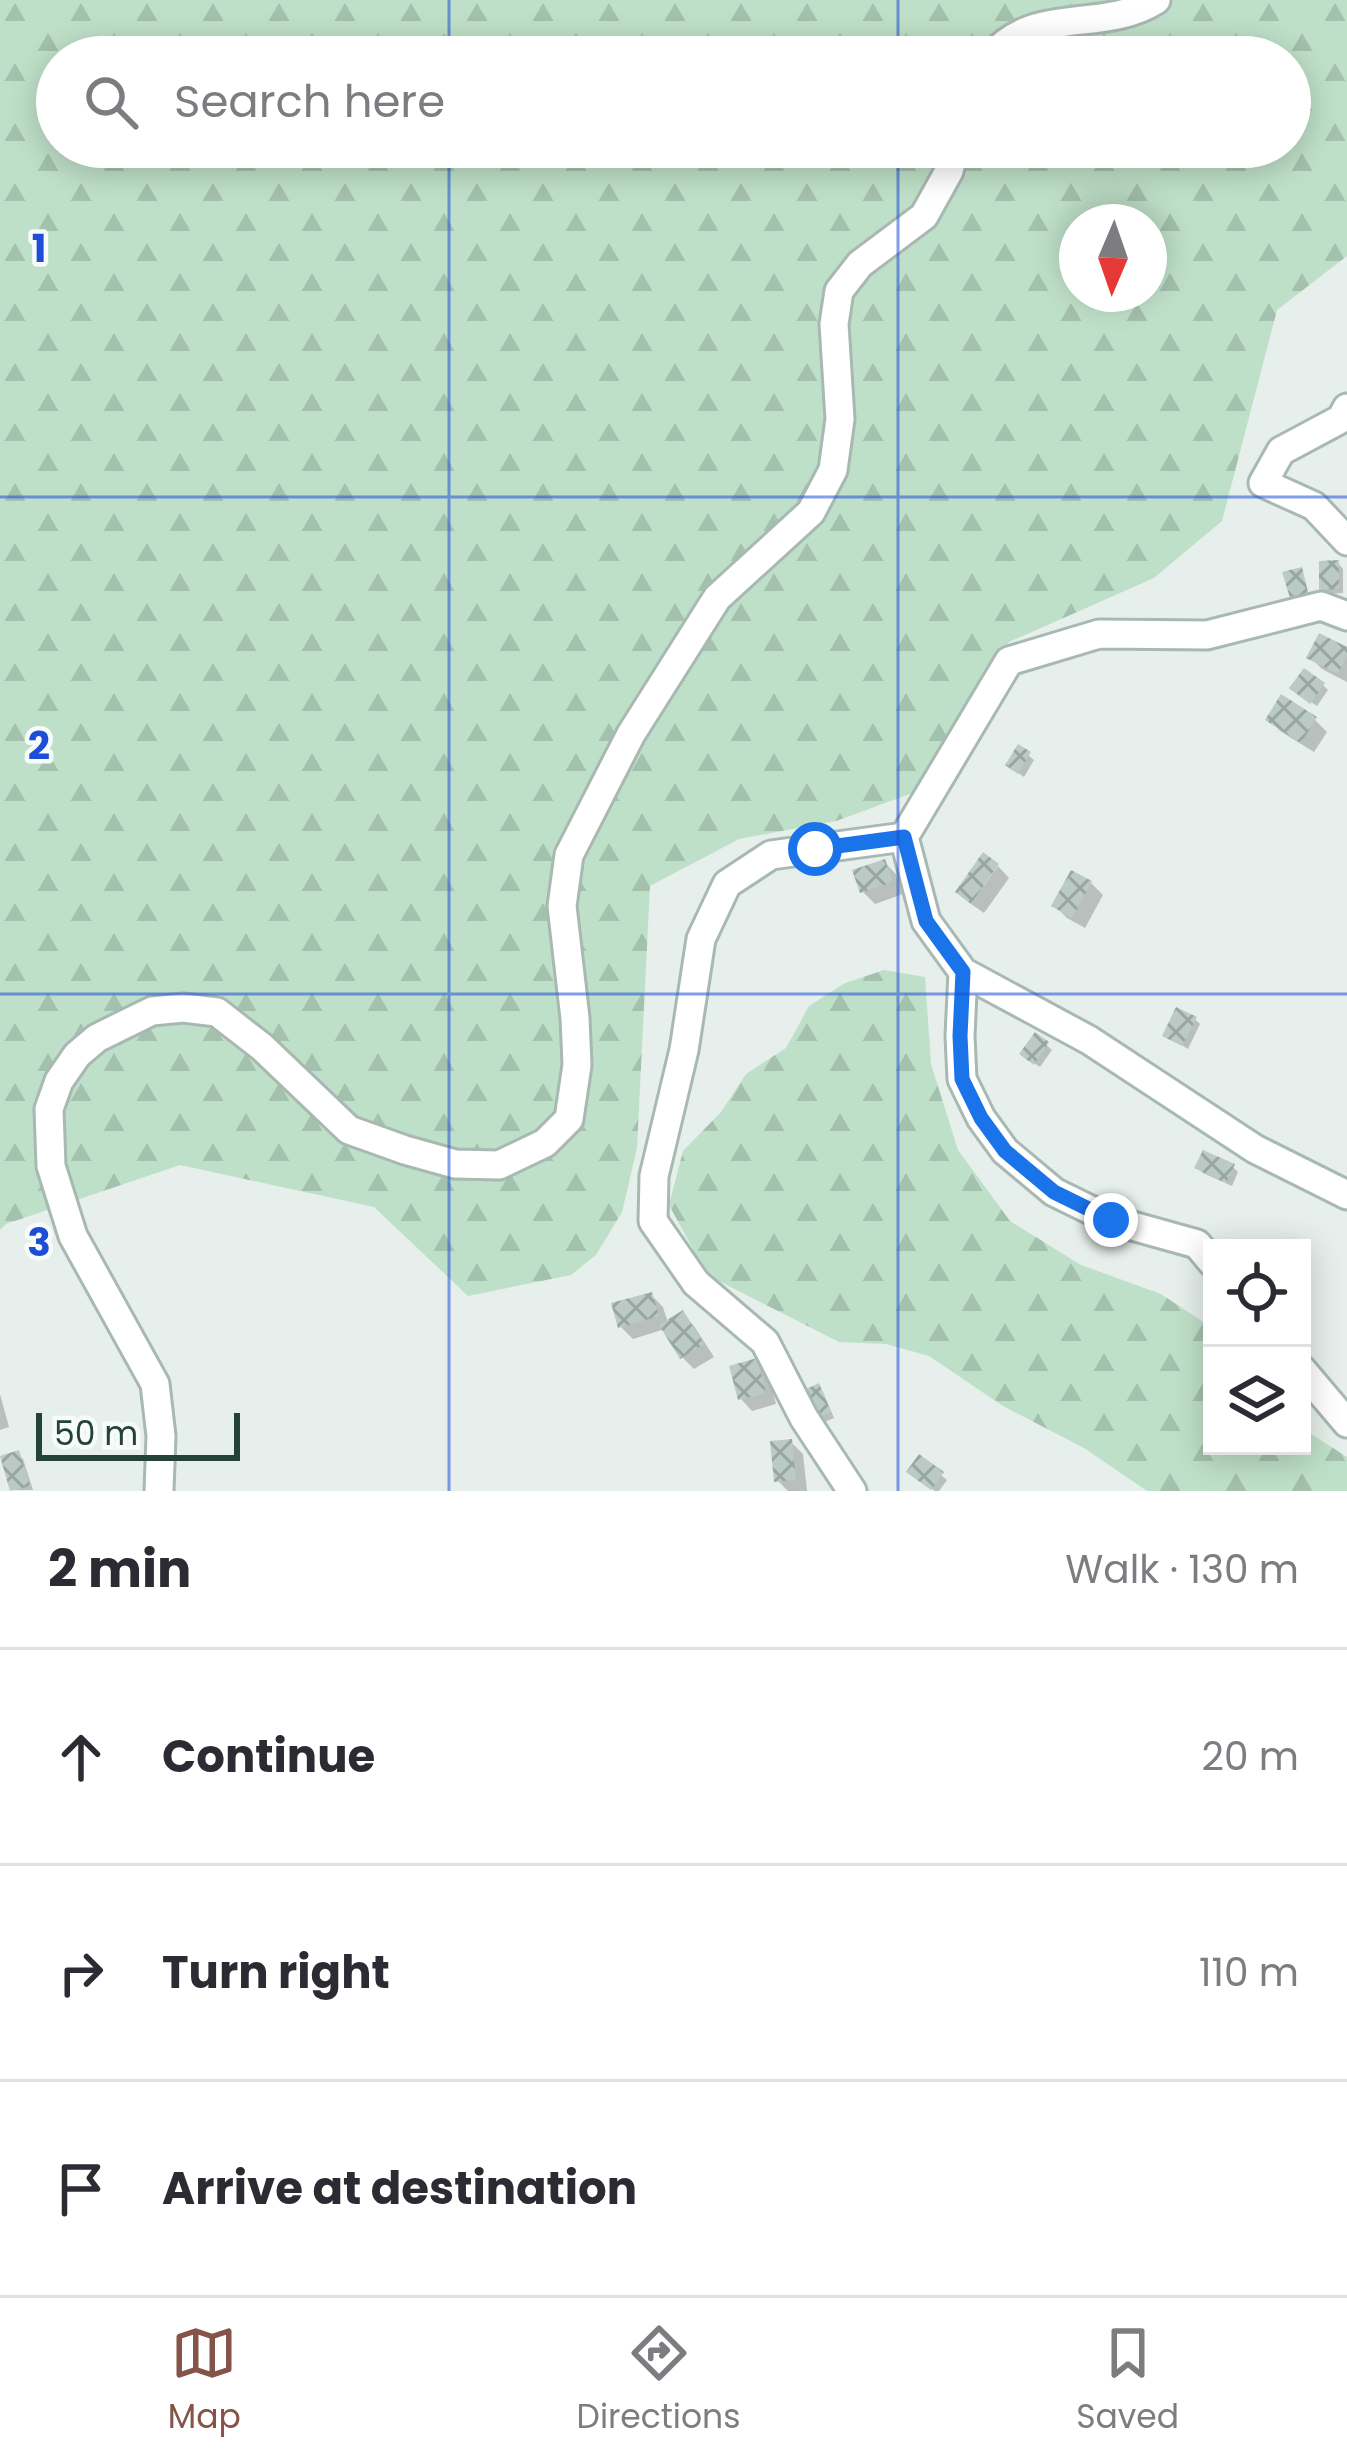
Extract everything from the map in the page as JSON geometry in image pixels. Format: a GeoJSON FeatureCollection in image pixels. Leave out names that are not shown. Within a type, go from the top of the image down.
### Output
{"type":"FeatureCollection","features":[{"type":"Feature","properties":{"kind":"street"},"geometry":{"type":"LineString","coordinates":[[1013,36],[1034,27],[1137,12],[1156,0]]}},
{"type":"Feature","properties":{"kind":"street"},"geometry":{"type":"LineString","coordinates":[[159,1491],[161,1436],[155,1384],[74,1236],[50,1166],[49,1109],[59,1081],[77,1055],[97,1038],[152,1010],[217,1012],[262,1047],[350,1130],[455,1164],[499,1166],[545,1143],[568,1119],[577,1065],[562,906],[568,855],[631,734],[717,598],[811,512],[833,470],[839,419],[833,324],[839,291],[860,264],[924,216],[951,168]]}},
{"type":"Feature","properties":{"kind":"street"},"geometry":{"type":"LineString","coordinates":[[1347,408],[1341,418],[1281,451],[1263,483],[1314,506],[1347,542]]}},
{"type":"Feature","properties":{"kind":"street"},"geometry":{"type":"LineString","coordinates":[[1347,616],[1321,606],[1207,635],[1099,634],[1009,661],[904,837],[926,921],[963,972],[1089,1040],[1255,1149],[1347,1195]]}},
{"type":"Feature","properties":{"kind":"street"},"geometry":{"type":"LineString","coordinates":[[852,1491],[804,1418],[765,1342],[696,1283],[652,1221],[654,1176],[684,1050],[701,939],[727,884],[771,855],[904,837]]}},
{"type":"Feature","properties":{"kind":"street"},"geometry":{"type":"LineString","coordinates":[[963,972],[962,1079],[981,1118],[1005,1151],[1054,1192],[1111,1220],[1197,1244],[1203,1251]]}},
{"type":"Feature","properties":{"kind":"street"},"geometry":{"type":"LineString","coordinates":[[1311,1381],[1347,1424]]}},
{"type":"Feature","properties":{"kind":"green space"},"geometry":{"type":"Polygon","coordinates":[[[0,0],[1347,0],[1347,256],[1277,310],[1222,521],[1154,578],[1009,642],[929,787],[836,821],[739,839],[650,886],[637,1148],[622,1212],[596,1255],[571,1275],[468,1296],[374,1207],[180,1165],[6,1224],[0,1230],[0,0]]]}},
{"type":"Feature","properties":{"kind":"green space"},"geometry":{"type":"Polygon","coordinates":[[[884,970],[925,977],[931,1064],[958,1150],[1010,1221],[1081,1265],[1161,1294],[1203,1322],[1203,1455],[1311,1455],[1311,1434],[1347,1457],[1347,1491],[1147,1491],[929,1356],[886,1344],[839,1342],[707,1275],[669,1205],[683,1151],[721,1112],[746,1074],[786,1048],[809,1006],[845,983],[884,970]]]}},
{"type":"Feature","properties":{"kind":"building"},"geometry":{"type":"Polygon","coordinates":[[[1339,560],[1339,589],[1319,590],[1319,561],[1339,560]]]}},
{"type":"Feature","properties":{"kind":"building"},"geometry":{"type":"Polygon","coordinates":[[[1302,567],[1309,596],[1291,601],[1282,572],[1302,567]]]}},
{"type":"Feature","properties":{"kind":"building"},"geometry":{"type":"Polygon","coordinates":[[[1319,633],[1347,647],[1338,674],[1306,658],[1319,633]]]}},
{"type":"Feature","properties":{"kind":"building"},"geometry":{"type":"Polygon","coordinates":[[[1304,668],[1325,683],[1310,704],[1289,688],[1304,668]]]}},
{"type":"Feature","properties":{"kind":"building"},"geometry":{"type":"Polygon","coordinates":[[[1281,694],[1317,717],[1301,743],[1265,720],[1281,694]]]}},
{"type":"Feature","properties":{"kind":"building"},"geometry":{"type":"Polygon","coordinates":[[[1018,744],[1031,752],[1018,774],[1005,765],[1018,744]]]}},
{"type":"Feature","properties":{"kind":"building"},"geometry":{"type":"Polygon","coordinates":[[[983,852],[999,864],[971,904],[955,892],[983,852]]]}},
{"type":"Feature","properties":{"kind":"building"},"geometry":{"type":"Polygon","coordinates":[[[885,859],[893,882],[860,893],[852,870],[885,859]]]}},
{"type":"Feature","properties":{"kind":"building"},"geometry":{"type":"Polygon","coordinates":[[[1071,870],[1092,881],[1072,918],[1051,906],[1071,870]]]}},
{"type":"Feature","properties":{"kind":"building"},"geometry":{"type":"Polygon","coordinates":[[[1176,1007],[1197,1017],[1182,1046],[1162,1036],[1176,1007]]]}},
{"type":"Feature","properties":{"kind":"building"},"geometry":{"type":"Polygon","coordinates":[[[1035,1032],[1049,1042],[1034,1065],[1019,1054],[1035,1032]]]}},
{"type":"Feature","properties":{"kind":"building"},"geometry":{"type":"Polygon","coordinates":[[[1203,1150],[1235,1164],[1226,1183],[1194,1168],[1203,1150]]]}},
{"type":"Feature","properties":{"kind":"building"},"geometry":{"type":"Polygon","coordinates":[[[652,1292],[659,1316],[618,1328],[611,1303],[652,1292]]]}},
{"type":"Feature","properties":{"kind":"building"},"geometry":{"type":"Polygon","coordinates":[[[683,1310],[704,1344],[680,1359],[659,1325],[683,1310]]]}},
{"type":"Feature","properties":{"kind":"building"},"geometry":{"type":"Polygon","coordinates":[[[757,1358],[766,1393],[738,1400],[729,1366],[757,1358]]]}},
{"type":"Feature","properties":{"kind":"building"},"geometry":{"type":"Polygon","coordinates":[[[819,1383],[831,1412],[814,1419],[802,1391],[819,1383]]]}},
{"type":"Feature","properties":{"kind":"building"},"geometry":{"type":"Polygon","coordinates":[[[792,1439],[796,1480],[774,1482],[770,1441],[792,1439]]]}},
{"type":"Feature","properties":{"kind":"building"},"geometry":{"type":"Polygon","coordinates":[[[19,1450],[30,1486],[10,1491],[0,1456],[19,1450]]]}},
{"type":"Feature","properties":{"kind":"building"},"geometry":{"type":"Polygon","coordinates":[[[919,1454],[944,1472],[931,1490],[906,1472],[919,1454]]]}},
{"type":"Feature","properties":{"kind":"route"},"geometry":{"type":"LineString","coordinates":[[815,849],[904,837],[926,921],[963,972],[962,1079],[981,1118],[1005,1151],[1054,1192],[1111,1220]]}}]}
